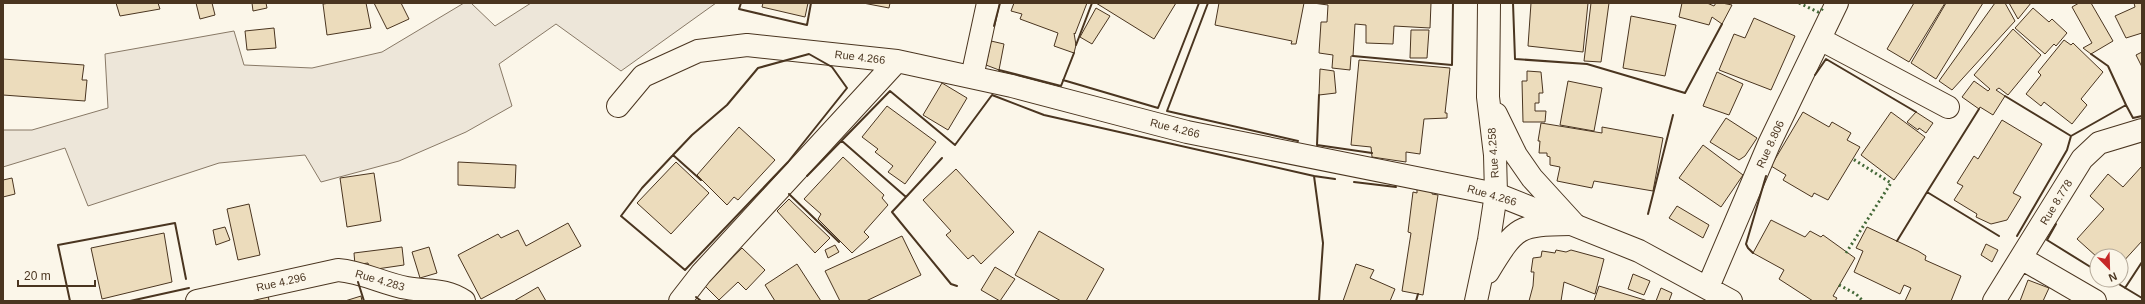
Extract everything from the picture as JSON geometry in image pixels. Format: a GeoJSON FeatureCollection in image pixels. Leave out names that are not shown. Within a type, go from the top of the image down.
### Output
{"type":"FeatureCollection","features":[{"type":"Feature","properties":{"kind":"main road"},"geometry":{"type":"LineString","coordinates":[[972,77],[988,3]]}},
{"type":"Feature","properties":{"kind":"main road","name":"Rue 4.258"},"geometry":{"type":"LineString","coordinates":[[1477,294],[1496,194],[1495,155],[1488,98],[1489,3]]}},
{"type":"Feature","properties":{"kind":"main road","name":"Rue 8.806"},"geometry":{"type":"LineString","coordinates":[[1708,287],[1731,238],[1749,190],[1837,3]]}},
{"type":"Feature","properties":{"kind":"main road"},"geometry":{"type":"LineString","coordinates":[[1820,39],[1948,107]]}},
{"type":"Feature","properties":{"kind":"main road","name":"Rue 4.266"},"geometry":{"type":"LineString","coordinates":[[618,106],[643,76],[698,51],[747,45],[897,61],[1012,86],[1187,132],[1496,194],[1639,251],[1708,287],[1731,301]]}},
{"type":"Feature","properties":{"kind":"main road"},"geometry":{"type":"LineString","coordinates":[[680,301],[701,274],[897,61]]}},
{"type":"Feature","properties":{"kind":"main road"},"geometry":{"type":"LineString","coordinates":[[1488,98],[1516,155],[1532,178],[1574,224]]}},
{"type":"Feature","properties":{"kind":"main road","name":"Rue 8.778"},"geometry":{"type":"LineString","coordinates":[[1994,301],[2082,159],[2099,143],[2142,130]]}},
{"type":"Feature","properties":{"kind":"main road"},"geometry":{"type":"LineString","coordinates":[[1477,294],[1504,245],[1518,232],[1536,225],[1574,224]]}},
{"type":"Feature","properties":{"kind":"main road"},"geometry":{"type":"LineString","coordinates":[[2021,258],[2094,301]]}},
{"type":"Feature","properties":{"kind":"main road","name":"Rue 4.283"},"geometry":{"type":"LineString","coordinates":[[318,273],[338,270],[352,272],[406,288],[453,293],[464,301]]}},
{"type":"Feature","properties":{"kind":"main road","name":"Rue 4.296"},"geometry":{"type":"LineString","coordinates":[[197,301],[318,273]]}},
{"type":"Feature","properties":{"kind":"shaded area"},"geometry":{"type":"Polygon","coordinates":[[[464,3],[471,3],[495,26],[531,3],[716,3],[621,71],[556,24],[499,64],[512,106],[466,132],[399,161],[321,182],[305,155],[219,163],[88,206],[65,148],[3,167],[3,130],[32,130],[108,108],[105,54],[234,31],[244,65],[312,68],[382,52],[464,3]]]}},
{"type":"Feature","properties":{"kind":"building"},"geometry":{"type":"Polygon","coordinates":[[[116,3],[158,3],[160,9],[120,16],[116,3]]]}},
{"type":"Feature","properties":{"kind":"building"},"geometry":{"type":"Polygon","coordinates":[[[196,3],[212,3],[215,15],[200,19],[196,3]]]}},
{"type":"Feature","properties":{"kind":"building"},"geometry":{"type":"Polygon","coordinates":[[[252,3],[266,3],[267,8],[253,11],[252,3]]]}},
{"type":"Feature","properties":{"kind":"building"},"geometry":{"type":"Polygon","coordinates":[[[366,3],[371,28],[327,35],[323,4],[366,3]]]}},
{"type":"Feature","properties":{"kind":"building"},"geometry":{"type":"Polygon","coordinates":[[[374,3],[401,3],[409,19],[387,29],[374,3]]]}},
{"type":"Feature","properties":{"kind":"building"},"geometry":{"type":"Polygon","coordinates":[[[763,3],[808,3],[805,17],[762,7],[763,3]]]}},
{"type":"Feature","properties":{"kind":"building"},"geometry":{"type":"Polygon","coordinates":[[[863,3],[890,3],[889,8],[863,3]]]}},
{"type":"Feature","properties":{"kind":"building"},"geometry":{"type":"Polygon","coordinates":[[[1014,3],[1087,3],[1075,34],[1074,33],[1076,45],[1074,53],[1054,46],[1058,33],[1020,19],[1022,14],[1011,11],[1014,3]]]}},
{"type":"Feature","properties":{"kind":"building"},"geometry":{"type":"Polygon","coordinates":[[[1096,3],[1176,3],[1154,39],[1096,3]]]}},
{"type":"Feature","properties":{"kind":"building"},"geometry":{"type":"Polygon","coordinates":[[[1219,3],[1304,3],[1296,44],[1291,44],[1292,41],[1215,25],[1219,3]]]}},
{"type":"Feature","properties":{"kind":"building"},"geometry":{"type":"Polygon","coordinates":[[[1313,3],[1431,3],[1430,28],[1394,26],[1393,44],[1366,43],[1366,25],[1355,24],[1353,56],[1351,56],[1350,70],[1332,68],[1333,55],[1319,53],[1321,22],[1327,22],[1328,5],[1313,3]]]}},
{"type":"Feature","properties":{"kind":"building"},"geometry":{"type":"Polygon","coordinates":[[[1531,3],[1588,3],[1583,52],[1528,46],[1531,3]]]}},
{"type":"Feature","properties":{"kind":"building"},"geometry":{"type":"Polygon","coordinates":[[[1591,3],[1609,3],[1601,62],[1584,61],[1591,3]]]}},
{"type":"Feature","properties":{"kind":"building"},"geometry":{"type":"Polygon","coordinates":[[[1682,3],[1707,3],[1714,6],[1716,3],[1732,5],[1722,24],[1712,17],[1709,25],[1679,17],[1682,3]]]}},
{"type":"Feature","properties":{"kind":"building"},"geometry":{"type":"Polygon","coordinates":[[[1914,3],[1945,3],[1909,62],[1887,49],[1914,3]]]}},
{"type":"Feature","properties":{"kind":"building"},"geometry":{"type":"Polygon","coordinates":[[[1946,3],[1983,3],[1936,79],[1911,63],[1946,3]]]}},
{"type":"Feature","properties":{"kind":"building"},"geometry":{"type":"Polygon","coordinates":[[[1995,3],[2005,3],[2015,21],[1952,90],[1939,81],[1995,3]]]}},
{"type":"Feature","properties":{"kind":"building"},"geometry":{"type":"Polygon","coordinates":[[[2009,3],[2031,3],[2018,19],[2009,3]]]}},
{"type":"Feature","properties":{"kind":"building"},"geometry":{"type":"Polygon","coordinates":[[[2079,3],[2091,3],[2113,41],[2091,54],[2083,48],[2092,43],[2072,7],[2079,3]]]}},
{"type":"Feature","properties":{"kind":"building"},"geometry":{"type":"Polygon","coordinates":[[[2134,3],[2142,3],[2142,33],[2126,38],[2115,16],[2135,7],[2134,3]]]}},
{"type":"Feature","properties":{"kind":"building"},"geometry":{"type":"Polygon","coordinates":[[[1096,8],[1110,16],[1092,44],[1080,37],[1096,8]]]}},
{"type":"Feature","properties":{"kind":"building"},"geometry":{"type":"Polygon","coordinates":[[[2033,8],[2049,22],[2052,19],[2067,33],[2056,46],[2054,44],[2045,54],[2015,28],[2033,8]]]}},
{"type":"Feature","properties":{"kind":"building"},"geometry":{"type":"Polygon","coordinates":[[[1631,16],[1676,25],[1665,76],[1623,68],[1631,16]]]}},
{"type":"Feature","properties":{"kind":"building"},"geometry":{"type":"Polygon","coordinates":[[[1754,18],[1795,36],[1771,90],[1719,70],[1734,34],[1745,38],[1754,18]]]}},
{"type":"Feature","properties":{"kind":"building"},"geometry":{"type":"Polygon","coordinates":[[[274,28],[276,48],[247,50],[245,31],[274,28]]]}},
{"type":"Feature","properties":{"kind":"building"},"geometry":{"type":"Polygon","coordinates":[[[2013,29],[2041,55],[2008,95],[1999,88],[1996,90],[2005,96],[1993,115],[1980,107],[1979,109],[1962,97],[1974,81],[1988,91],[1990,89],[1974,75],[2013,29]]]}},
{"type":"Feature","properties":{"kind":"building"},"geometry":{"type":"Polygon","coordinates":[[[1411,30],[1429,30],[1427,58],[1410,58],[1411,30]]]}},
{"type":"Feature","properties":{"kind":"building"},"geometry":{"type":"Polygon","coordinates":[[[2064,40],[2071,45],[2073,43],[2103,72],[2081,99],[2087,105],[2072,124],[2044,102],[2041,106],[2026,94],[2041,75],[2038,72],[2064,40]]]}},
{"type":"Feature","properties":{"kind":"building"},"geometry":{"type":"Polygon","coordinates":[[[991,41],[1004,44],[999,70],[986,65],[991,41]]]}},
{"type":"Feature","properties":{"kind":"building"},"geometry":{"type":"Polygon","coordinates":[[[2142,52],[2142,67],[2136,55],[2142,52]]]}},
{"type":"Feature","properties":{"kind":"building"},"geometry":{"type":"Polygon","coordinates":[[[3,59],[84,65],[82,80],[87,80],[85,101],[3,95],[3,59]]]}},
{"type":"Feature","properties":{"kind":"building"},"geometry":{"type":"Polygon","coordinates":[[[1359,60],[1450,68],[1445,113],[1447,113],[1447,118],[1424,119],[1420,154],[1406,152],[1406,162],[1372,157],[1371,147],[1351,145],[1359,60]]]}},
{"type":"Feature","properties":{"kind":"building"},"geometry":{"type":"Polygon","coordinates":[[[1320,69],[1334,71],[1336,93],[1319,95],[1320,69]]]}},
{"type":"Feature","properties":{"kind":"building"},"geometry":{"type":"Polygon","coordinates":[[[1527,71],[1541,72],[1543,93],[1539,93],[1539,103],[1535,103],[1535,111],[1546,111],[1545,122],[1523,122],[1522,81],[1527,81],[1527,71]]]}},
{"type":"Feature","properties":{"kind":"building"},"geometry":{"type":"Polygon","coordinates":[[[1717,72],[1743,84],[1729,115],[1703,106],[1717,72]]]}},
{"type":"Feature","properties":{"kind":"building"},"geometry":{"type":"Polygon","coordinates":[[[1568,81],[1602,88],[1594,131],[1560,125],[1568,81]]]}},
{"type":"Feature","properties":{"kind":"building"},"geometry":{"type":"Polygon","coordinates":[[[942,83],[967,98],[948,130],[923,115],[942,83]]]}},
{"type":"Feature","properties":{"kind":"building"},"geometry":{"type":"Polygon","coordinates":[[[887,106],[936,142],[905,184],[888,172],[893,166],[875,152],[878,149],[862,137],[887,106]]]}},
{"type":"Feature","properties":{"kind":"building"},"geometry":{"type":"Polygon","coordinates":[[[1803,112],[1829,127],[1832,122],[1851,133],[1847,140],[1860,147],[1828,200],[1814,193],[1812,197],[1783,180],[1786,175],[1771,166],[1803,112]]]}},
{"type":"Feature","properties":{"kind":"building"},"geometry":{"type":"Polygon","coordinates":[[[1891,112],[1925,137],[1894,180],[1861,155],[1891,112]]]}},
{"type":"Feature","properties":{"kind":"building"},"geometry":{"type":"Polygon","coordinates":[[[1916,112],[1933,123],[1926,133],[1919,128],[1918,130],[1907,122],[1916,112]]]}},
{"type":"Feature","properties":{"kind":"building"},"geometry":{"type":"Polygon","coordinates":[[[1726,118],[1757,138],[1745,156],[1739,160],[1710,142],[1726,118]]]}},
{"type":"Feature","properties":{"kind":"building"},"geometry":{"type":"Polygon","coordinates":[[[2002,120],[2042,144],[2013,193],[2021,197],[2007,220],[1991,224],[1976,217],[1977,214],[1954,200],[1963,186],[1957,183],[1974,156],[1978,159],[2002,120]]]}},
{"type":"Feature","properties":{"kind":"building"},"geometry":{"type":"Polygon","coordinates":[[[1541,123],[1602,133],[1602,127],[1663,138],[1653,191],[1594,181],[1592,188],[1557,181],[1560,167],[1550,165],[1550,157],[1547,156],[1547,153],[1539,153],[1540,141],[1538,141],[1541,123]]]}},
{"type":"Feature","properties":{"kind":"building"},"geometry":{"type":"Polygon","coordinates":[[[739,127],[775,160],[738,200],[734,197],[727,205],[697,175],[739,127]]]}},
{"type":"Feature","properties":{"kind":"building"},"geometry":{"type":"Polygon","coordinates":[[[1703,145],[1743,175],[1721,207],[1679,178],[1703,145]]]}},
{"type":"Feature","properties":{"kind":"building"},"geometry":{"type":"Polygon","coordinates":[[[843,157],[884,195],[882,198],[888,205],[864,232],[869,237],[852,253],[818,219],[821,214],[804,199],[843,157]]]}},
{"type":"Feature","properties":{"kind":"building"},"geometry":{"type":"Polygon","coordinates":[[[458,162],[516,165],[515,188],[458,185],[458,162]]]}},
{"type":"Feature","properties":{"kind":"building"},"geometry":{"type":"Polygon","coordinates":[[[676,162],[709,193],[671,234],[637,203],[676,162]]]}},
{"type":"Feature","properties":{"kind":"building"},"geometry":{"type":"Polygon","coordinates":[[[2142,166],[2142,241],[2129,255],[2129,248],[2089,248],[2089,250],[2077,239],[2104,209],[2090,196],[2108,174],[2123,187],[2142,166]]]}},
{"type":"Feature","properties":{"kind":"building"},"geometry":{"type":"Polygon","coordinates":[[[956,169],[1014,232],[981,264],[973,255],[968,259],[946,235],[951,231],[923,200],[956,169]]]}},
{"type":"Feature","properties":{"kind":"building"},"geometry":{"type":"Polygon","coordinates":[[[374,173],[381,221],[347,227],[340,178],[374,173]]]}},
{"type":"Feature","properties":{"kind":"building"},"geometry":{"type":"Polygon","coordinates":[[[12,178],[15,194],[3,197],[3,180],[12,178]]]}},
{"type":"Feature","properties":{"kind":"building"},"geometry":{"type":"Polygon","coordinates":[[[1417,185],[1433,187],[1432,194],[1438,195],[1423,295],[1402,291],[1411,233],[1408,232],[1413,192],[1417,193],[1417,185]]]}},
{"type":"Feature","properties":{"kind":"building"},"geometry":{"type":"Polygon","coordinates":[[[789,199],[830,238],[815,253],[777,211],[789,199]]]}},
{"type":"Feature","properties":{"kind":"building"},"geometry":{"type":"Polygon","coordinates":[[[249,204],[260,255],[238,260],[227,209],[249,204]]]}},
{"type":"Feature","properties":{"kind":"building"},"geometry":{"type":"Polygon","coordinates":[[[1677,206],[1709,225],[1703,238],[1669,218],[1677,206]]]}},
{"type":"Feature","properties":{"kind":"building"},"geometry":{"type":"Polygon","coordinates":[[[1771,220],[1805,237],[1810,231],[1821,237],[1823,235],[1855,258],[1833,296],[1837,298],[1835,301],[1813,301],[1779,279],[1784,270],[1753,253],[1771,220]]]}},
{"type":"Feature","properties":{"kind":"building"},"geometry":{"type":"Polygon","coordinates":[[[568,223],[581,246],[481,299],[458,255],[498,234],[501,238],[518,230],[526,246],[568,223]]]}},
{"type":"Feature","properties":{"kind":"building"},"geometry":{"type":"Polygon","coordinates":[[[225,227],[230,240],[216,245],[213,230],[225,227]]]}},
{"type":"Feature","properties":{"kind":"building"},"geometry":{"type":"Polygon","coordinates":[[[1867,227],[1918,251],[1926,256],[1925,260],[1961,276],[1951,301],[1905,301],[1911,288],[1904,285],[1900,294],[1854,272],[1863,251],[1856,248],[1867,227]]]}},
{"type":"Feature","properties":{"kind":"building"},"geometry":{"type":"Polygon","coordinates":[[[1039,231],[1104,269],[1086,301],[1061,301],[1015,275],[1039,231]]]}},
{"type":"Feature","properties":{"kind":"building"},"geometry":{"type":"Polygon","coordinates":[[[164,233],[172,282],[102,299],[91,248],[164,233]]]}},
{"type":"Feature","properties":{"kind":"building"},"geometry":{"type":"Polygon","coordinates":[[[902,236],[921,275],[866,301],[840,301],[825,271],[902,236]]]}},
{"type":"Feature","properties":{"kind":"building"},"geometry":{"type":"Polygon","coordinates":[[[1986,244],[1998,250],[1992,262],[1981,255],[1986,244]]]}},
{"type":"Feature","properties":{"kind":"building"},"geometry":{"type":"Polygon","coordinates":[[[835,245],[839,252],[828,258],[825,250],[835,245]]]}},
{"type":"Feature","properties":{"kind":"building"},"geometry":{"type":"Polygon","coordinates":[[[402,247],[404,265],[370,270],[368,263],[355,265],[354,253],[402,247]]]}},
{"type":"Feature","properties":{"kind":"building"},"geometry":{"type":"Polygon","coordinates":[[[429,247],[437,273],[420,278],[412,252],[429,247]]]}},
{"type":"Feature","properties":{"kind":"building"},"geometry":{"type":"Polygon","coordinates":[[[742,248],[765,270],[746,290],[738,282],[719,300],[705,286],[742,248]]]}},
{"type":"Feature","properties":{"kind":"building"},"geometry":{"type":"Polygon","coordinates":[[[1556,250],[1566,252],[1571,250],[1604,259],[1595,294],[1564,282],[1561,301],[1529,301],[1533,286],[1534,272],[1531,272],[1533,258],[1541,257],[1542,251],[1555,253],[1556,250]]]}},
{"type":"Feature","properties":{"kind":"building"},"geometry":{"type":"Polygon","coordinates":[[[797,264],[821,301],[775,301],[765,285],[797,264]]]}},
{"type":"Feature","properties":{"kind":"building"},"geometry":{"type":"Polygon","coordinates":[[[1356,264],[1374,270],[1370,278],[1395,289],[1390,301],[1343,301],[1356,264]]]}},
{"type":"Feature","properties":{"kind":"building"},"geometry":{"type":"Polygon","coordinates":[[[995,267],[1015,279],[1000,301],[981,290],[995,267]]]}},
{"type":"Feature","properties":{"kind":"building"},"geometry":{"type":"Polygon","coordinates":[[[1633,274],[1650,281],[1644,295],[1628,289],[1633,274]]]}},
{"type":"Feature","properties":{"kind":"building"},"geometry":{"type":"Polygon","coordinates":[[[2028,280],[2049,288],[2043,301],[2020,301],[2028,280]]]}},
{"type":"Feature","properties":{"kind":"building"},"geometry":{"type":"Polygon","coordinates":[[[1599,286],[1648,301],[1594,301],[1599,286]]]}},
{"type":"Feature","properties":{"kind":"building"},"geometry":{"type":"Polygon","coordinates":[[[538,287],[546,301],[514,301],[538,287]]]}},
{"type":"Feature","properties":{"kind":"building"},"geometry":{"type":"Polygon","coordinates":[[[1661,288],[1672,293],[1669,301],[1656,301],[1661,288]]]}},
{"type":"Feature","properties":{"kind":"building"},"geometry":{"type":"Polygon","coordinates":[[[268,294],[269,301],[250,301],[249,298],[268,294]]]}},
{"type":"Feature","properties":{"kind":"building"},"geometry":{"type":"Polygon","coordinates":[[[361,296],[362,301],[345,301],[361,296]]]}},
{"type":"Feature","properties":{"kind":"hedge"},"geometry":{"type":"LineString","coordinates":[[1799,3],[1818,12],[1821,11],[1824,6]]}},
{"type":"Feature","properties":{"kind":"hedge"},"geometry":{"type":"LineString","coordinates":[[1846,253],[1891,183],[1853,159]]}},
{"type":"Feature","properties":{"kind":"hedge"},"geometry":{"type":"LineString","coordinates":[[1839,285],[1856,294],[1863,301]]}},
{"type":"Feature","properties":{"kind":"wall"},"geometry":{"type":"LineString","coordinates":[[741,3],[739,9],[807,25],[811,3]]}},
{"type":"Feature","properties":{"kind":"wall"},"geometry":{"type":"LineString","coordinates":[[994,26],[1000,3]]}},
{"type":"Feature","properties":{"kind":"wall"},"geometry":{"type":"LineString","coordinates":[[1076,45],[1092,3]]}},
{"type":"Feature","properties":{"kind":"wall"},"geometry":{"type":"LineString","coordinates":[[1063,80],[1158,108],[1199,3]]}},
{"type":"Feature","properties":{"kind":"wall"},"geometry":{"type":"LineString","coordinates":[[1208,3],[1167,111],[1298,141]]}},
{"type":"Feature","properties":{"kind":"wall"},"geometry":{"type":"LineString","coordinates":[[1353,56],[1452,65],[1453,3]]}},
{"type":"Feature","properties":{"kind":"wall"},"geometry":{"type":"LineString","coordinates":[[1513,3],[1515,59],[1587,64],[1685,93],[1722,24]]}},
{"type":"Feature","properties":{"kind":"wall"},"geometry":{"type":"LineString","coordinates":[[999,70],[1061,86],[1074,53]]}},
{"type":"Feature","properties":{"kind":"wall"},"geometry":{"type":"LineString","coordinates":[[809,54],[832,67],[847,88],[788,162],[685,270],[621,216],[642,188],[692,135],[727,105],[758,68],[809,54]]}},
{"type":"Feature","properties":{"kind":"wall"},"geometry":{"type":"LineString","coordinates":[[2017,236],[2067,150],[2071,136],[2126,105],[2108,66],[2091,54]]}},
{"type":"Feature","properties":{"kind":"wall"},"geometry":{"type":"LineString","coordinates":[[1815,75],[1826,59],[1916,112]]}},
{"type":"Feature","properties":{"kind":"wall"},"geometry":{"type":"LineString","coordinates":[[807,176],[890,91],[955,145],[992,95],[1044,115],[1314,176]]}},
{"type":"Feature","properties":{"kind":"wall"},"geometry":{"type":"LineString","coordinates":[[1319,95],[1317,145],[1372,153]]}},
{"type":"Feature","properties":{"kind":"wall"},"geometry":{"type":"LineString","coordinates":[[2005,96],[2071,136]]}},
{"type":"Feature","properties":{"kind":"wall"},"geometry":{"type":"LineString","coordinates":[[2126,105],[2133,118],[2142,116]]}},
{"type":"Feature","properties":{"kind":"wall"},"geometry":{"type":"LineString","coordinates":[[1979,109],[1927,192],[1999,236]]}},
{"type":"Feature","properties":{"kind":"wall"},"geometry":{"type":"LineString","coordinates":[[1648,214],[1673,115]]}},
{"type":"Feature","properties":{"kind":"wall"},"geometry":{"type":"LineString","coordinates":[[842,141],[906,197],[892,212],[951,284],[957,286]]}},
{"type":"Feature","properties":{"kind":"wall"},"geometry":{"type":"LineString","coordinates":[[673,155],[701,180]]}},
{"type":"Feature","properties":{"kind":"wall"},"geometry":{"type":"LineString","coordinates":[[906,197],[942,158]]}},
{"type":"Feature","properties":{"kind":"wall"},"geometry":{"type":"LineString","coordinates":[[1319,301],[1323,243],[1314,176],[1335,179]]}},
{"type":"Feature","properties":{"kind":"wall"},"geometry":{"type":"LineString","coordinates":[[1753,253],[1746,244],[1766,176]]}},
{"type":"Feature","properties":{"kind":"wall"},"geometry":{"type":"LineString","coordinates":[[1354,182],[1396,187]]}},
{"type":"Feature","properties":{"kind":"wall"},"geometry":{"type":"LineString","coordinates":[[1897,241],[1927,192]]}},
{"type":"Feature","properties":{"kind":"wall"},"geometry":{"type":"LineString","coordinates":[[789,194],[839,242]]}},
{"type":"Feature","properties":{"kind":"wall"},"geometry":{"type":"LineString","coordinates":[[70,301],[58,245],[175,223],[186,279]]}},
{"type":"Feature","properties":{"kind":"wall"},"geometry":{"type":"LineString","coordinates":[[2056,224],[2047,240],[2089,266]]}},
{"type":"Feature","properties":{"kind":"wall"},"geometry":{"type":"LineString","coordinates":[[2129,282],[2142,262]]}},
{"type":"Feature","properties":{"kind":"wall"},"geometry":{"type":"LineString","coordinates":[[358,282],[364,301]]}},
{"type":"Feature","properties":{"kind":"wall"},"geometry":{"type":"LineString","coordinates":[[130,301],[189,288]]}},
{"type":"Feature","properties":{"kind":"wall"},"geometry":{"type":"LineString","coordinates":[[2125,288],[2142,298]]}},
{"type":"Feature","properties":{"kind":"wall"},"geometry":{"type":"LineString","coordinates":[[1416,301],[1418,294]]}},
{"type":"Feature","properties":{"kind":"wall"},"geometry":{"type":"LineString","coordinates":[[696,297],[701,301]]}}]}
